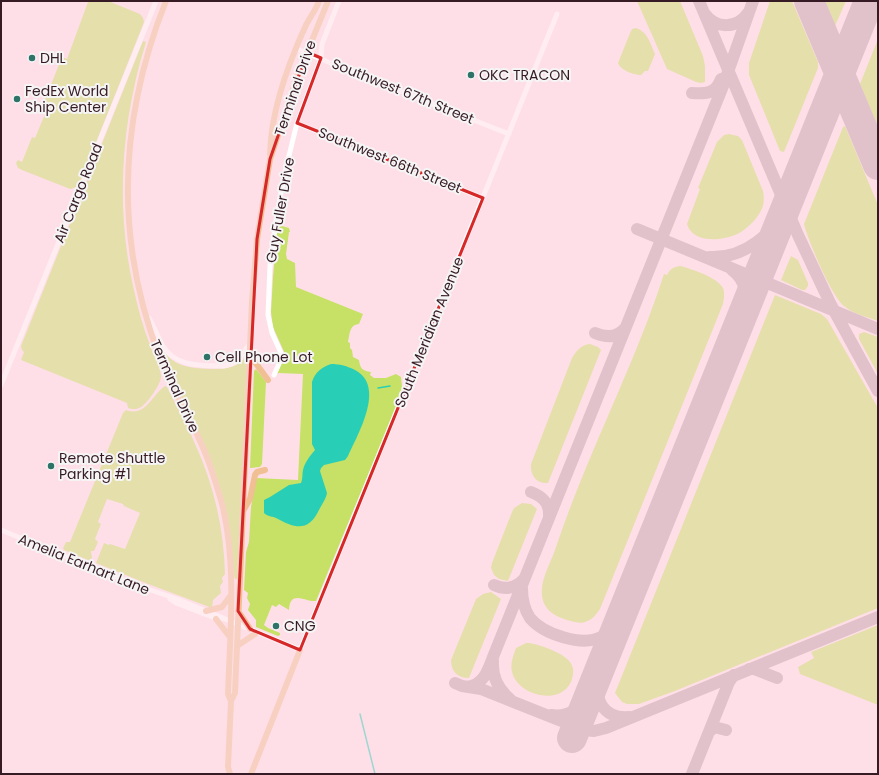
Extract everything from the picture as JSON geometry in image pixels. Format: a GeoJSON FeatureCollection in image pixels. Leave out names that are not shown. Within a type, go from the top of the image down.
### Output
{"type":"FeatureCollection","features":[{"type":"Feature","properties":{"kind":"main road","name":"Terminal Drive"},"geometry":{"type":"LineString","coordinates":[[166,1],[152,37],[143,67],[134,109],[128,179],[129,222],[133,259],[144,308],[165,369],[201,443],[217,488],[225,519],[228,538],[230,595],[228,694],[231,701]]}},
{"type":"Feature","properties":{"kind":"main road"},"geometry":{"type":"LineString","coordinates":[[270,160],[270,140],[277,106],[297,48],[319,1]]}},
{"type":"Feature","properties":{"kind":"main road","name":"Terminal Drive"},"geometry":{"type":"LineString","coordinates":[[230,774],[228,767],[231,701],[235,693],[249,358],[257,239],[270,160],[291,95],[328,1]]}},
{"type":"Feature","properties":{"kind":"main road"},"geometry":{"type":"LineString","coordinates":[[249,358],[255,362],[268,380]]}},
{"type":"Feature","properties":{"kind":"main road"},"geometry":{"type":"LineString","coordinates":[[242,512],[250,499],[255,475],[257,472],[265,470]]}},
{"type":"Feature","properties":{"kind":"main road"},"geometry":{"type":"LineString","coordinates":[[206,611],[222,607],[230,595]]}},
{"type":"Feature","properties":{"kind":"main road"},"geometry":{"type":"LineString","coordinates":[[238,611],[250,628]]}},
{"type":"Feature","properties":{"kind":"main road"},"geometry":{"type":"LineString","coordinates":[[216,619],[230,636]]}},
{"type":"Feature","properties":{"kind":"main road"},"geometry":{"type":"LineString","coordinates":[[236,646],[255,634]]}},
{"type":"Feature","properties":{"kind":"main road"},"geometry":{"type":"LineString","coordinates":[[251,774],[300,650]]}},
{"type":"Feature","properties":{"kind":"main road","name":"Terminal Drive"},"geometry":{"type":"LineString","coordinates":[[225,774],[228,767]]}},
{"type":"Feature","properties":{"kind":"street","name":"Air Cargo Road"},"geometry":{"type":"LineString","coordinates":[[1,385],[156,1]]}},
{"type":"Feature","properties":{"kind":"street","name":"Guy Fuller Drive"},"geometry":{"type":"LineString","coordinates":[[274,375],[282,357],[278,343],[272,333],[268,315],[270,266],[281,193],[297,123],[321,58],[322,44],[339,1]]}},
{"type":"Feature","properties":{"kind":"street","name":"South Meridian Avenue"},"geometry":{"type":"LineString","coordinates":[[300,650],[557,14]]}},
{"type":"Feature","properties":{"kind":"street","name":"Southwest 67th Street"},"geometry":{"type":"LineString","coordinates":[[297,48],[362,76],[508,134]]}},
{"type":"Feature","properties":{"kind":"street","name":"Southwest 66th Street"},"geometry":{"type":"LineString","coordinates":[[297,123],[483,198]]}},
{"type":"Feature","properties":{"kind":"street"},"geometry":{"type":"LineString","coordinates":[[144,308],[164,348],[178,360],[190,365],[224,366],[234,363],[242,358],[245,349],[250,344]]}},
{"type":"Feature","properties":{"kind":"street","name":"Amelia Earhart Lane"},"geometry":{"type":"LineString","coordinates":[[1,530],[168,597],[177,599],[264,638],[270,638]]}},
{"type":"Feature","properties":{"kind":"street","name":"Amelia Earhart Lane"},"geometry":{"type":"LineString","coordinates":[[168,597],[176,602],[216,619],[230,622]]}},
{"type":"Feature","properties":{"kind":"street","name":"Amelia Earhart Lane"},"geometry":{"type":"LineString","coordinates":[[237,625],[250,628],[300,650]]}},
{"type":"Feature","properties":{"kind":"highlighted area"},"geometry":{"type":"Polygon","coordinates":[[[307,52],[321,58],[297,123],[483,198],[300,650],[250,629],[238,611],[257,239],[270,159],[307,52]]]}},
{"type":"Feature","properties":{"kind":"shaded area"},"geometry":{"type":"Polygon","coordinates":[[[87,1],[108,1],[140,14],[144,22],[80,183],[77,187],[70,189],[22,170],[18,168],[16,163],[18,160],[22,162],[32,137],[35,138],[45,114],[40,112],[62,57],[67,59],[88,2],[87,1]]]}},
{"type":"Feature","properties":{"kind":"shaded area"},"geometry":{"type":"Polygon","coordinates":[[[637,1],[680,1],[703,56],[705,66],[705,82],[696,82],[667,69],[637,1]]]}},
{"type":"Feature","properties":{"kind":"shaded area"},"geometry":{"type":"Polygon","coordinates":[[[770,1],[792,1],[818,62],[818,68],[784,152],[780,151],[749,75],[749,63],[770,1]]]}},
{"type":"Feature","properties":{"kind":"shaded area"},"geometry":{"type":"Polygon","coordinates":[[[825,1],[846,1],[835,26],[825,1]]]}},
{"type":"Feature","properties":{"kind":"shaded area"},"geometry":{"type":"Polygon","coordinates":[[[636,28],[646,35],[655,54],[648,71],[645,71],[641,75],[628,72],[621,68],[618,63],[632,29],[636,28]]]}},
{"type":"Feature","properties":{"kind":"shaded area"},"geometry":{"type":"Polygon","coordinates":[[[878,39],[878,127],[860,84],[878,39]]]}},
{"type":"Feature","properties":{"kind":"shaded area"},"geometry":{"type":"Polygon","coordinates":[[[143,41],[146,42],[131,103],[126,134],[123,197],[124,228],[128,259],[137,304],[151,349],[160,369],[161,377],[159,385],[149,399],[138,409],[134,409],[128,408],[127,403],[21,360],[24,352],[21,346],[143,41]]]}},
{"type":"Feature","properties":{"kind":"shaded area"},"geometry":{"type":"Polygon","coordinates":[[[845,126],[878,205],[878,321],[852,311],[839,301],[821,268],[810,243],[804,224],[843,127],[845,126]]]}},
{"type":"Feature","properties":{"kind":"shaded area"},"geometry":{"type":"Polygon","coordinates":[[[729,134],[738,136],[742,140],[763,191],[763,206],[754,221],[741,232],[727,238],[703,238],[690,231],[687,224],[700,189],[698,188],[717,142],[724,135],[729,134]]]}},
{"type":"Feature","properties":{"kind":"shaded area"},"geometry":{"type":"Polygon","coordinates":[[[282,226],[289,228],[290,232],[286,254],[287,259],[295,263],[296,287],[363,314],[359,324],[353,326],[350,333],[348,342],[350,343],[353,357],[359,360],[362,369],[371,372],[370,375],[374,378],[386,378],[396,374],[401,377],[402,387],[398,402],[316,601],[295,598],[290,604],[289,610],[279,604],[276,607],[272,605],[264,625],[280,633],[278,636],[256,627],[256,620],[248,610],[250,604],[247,598],[248,593],[244,590],[246,552],[249,542],[251,507],[256,478],[298,480],[303,374],[277,374],[285,354],[273,327],[271,312],[277,232],[279,227],[282,226]]]}},
{"type":"Feature","properties":{"kind":"shaded area"},"geometry":{"type":"Polygon","coordinates":[[[791,256],[798,260],[808,283],[805,290],[781,280],[791,256]]]}},
{"type":"Feature","properties":{"kind":"shaded area"},"geometry":{"type":"Polygon","coordinates":[[[680,266],[704,274],[720,284],[724,292],[723,304],[600,609],[593,618],[587,622],[579,623],[570,621],[554,614],[543,602],[542,590],[544,577],[568,512],[639,343],[664,274],[667,275],[669,271],[680,266]]]}},
{"type":"Feature","properties":{"kind":"shaded area"},"geometry":{"type":"Polygon","coordinates":[[[775,295],[821,314],[827,319],[878,408],[878,608],[675,691],[639,704],[627,704],[622,702],[615,693],[775,295]]]}},
{"type":"Feature","properties":{"kind":"shaded area"},"geometry":{"type":"Polygon","coordinates":[[[864,332],[878,337],[878,374],[859,339],[859,334],[864,332]]]}},
{"type":"Feature","properties":{"kind":"shaded area"},"geometry":{"type":"Polygon","coordinates":[[[590,344],[601,350],[548,483],[540,482],[533,475],[531,464],[572,358],[580,348],[584,345],[590,344]]]}},
{"type":"Feature","properties":{"kind":"shaded area"},"geometry":{"type":"Polygon","coordinates":[[[163,350],[172,360],[183,366],[196,368],[209,369],[232,367],[244,359],[247,360],[237,579],[235,579],[233,574],[226,511],[160,351],[163,350]]]}},
{"type":"Feature","properties":{"kind":"shaded area"},"geometry":{"type":"Polygon","coordinates":[[[331,364],[349,367],[364,377],[368,387],[369,398],[367,411],[358,436],[345,460],[324,465],[321,468],[320,471],[327,493],[315,517],[306,525],[291,525],[264,513],[264,500],[289,485],[301,483],[305,464],[315,450],[312,444],[312,382],[319,370],[331,364]]]}},
{"type":"Feature","properties":{"kind":"shaded area"},"geometry":{"type":"Polygon","coordinates":[[[256,369],[266,382],[262,464],[260,467],[250,468],[254,371],[256,369]]]}},
{"type":"Feature","properties":{"kind":"shaded area"},"geometry":{"type":"Polygon","coordinates":[[[165,386],[167,387],[185,422],[202,460],[213,491],[217,508],[223,540],[225,574],[222,578],[223,582],[220,586],[221,593],[213,600],[212,608],[96,563],[104,543],[125,549],[140,513],[124,506],[123,504],[107,499],[98,522],[101,524],[95,539],[98,542],[94,551],[91,551],[92,558],[90,560],[64,550],[63,548],[66,542],[70,542],[123,413],[126,410],[139,411],[165,386]]]}},
{"type":"Feature","properties":{"kind":"shaded area"},"geometry":{"type":"Polygon","coordinates":[[[522,503],[531,504],[537,509],[508,581],[499,579],[494,575],[491,568],[492,563],[514,508],[522,503]]]}},
{"type":"Feature","properties":{"kind":"shaded area"},"geometry":{"type":"Polygon","coordinates":[[[491,592],[501,599],[469,678],[465,678],[456,674],[452,668],[451,660],[476,599],[483,594],[491,592]]]}},
{"type":"Feature","properties":{"kind":"shaded area"},"geometry":{"type":"Polygon","coordinates":[[[878,625],[878,705],[800,674],[798,667],[814,658],[811,652],[878,625]]]}},
{"type":"Feature","properties":{"kind":"shaded area"},"geometry":{"type":"Polygon","coordinates":[[[526,643],[535,644],[552,650],[562,655],[569,661],[573,667],[573,674],[569,685],[563,692],[543,696],[524,688],[516,681],[511,669],[513,657],[516,648],[526,643]]]}},
{"type":"Feature","properties":{"kind":"waterway"},"geometry":{"type":"LineString","coordinates":[[378,388],[390,386]]}},
{"type":"Feature","properties":{"kind":"waterway"},"geometry":{"type":"LineString","coordinates":[[360,714],[375,774]]}},
{"type":"Feature","properties":{"kind":"taxiway"},"geometry":{"type":"LineString","coordinates":[[699,1],[798,235],[831,305],[878,391]]}},
{"type":"Feature","properties":{"kind":"taxiway"},"geometry":{"type":"LineString","coordinates":[[468,687],[479,682],[489,668],[723,86],[753,1]]}},
{"type":"Feature","properties":{"kind":"taxiway"},"geometry":{"type":"LineString","coordinates":[[705,14],[715,22],[726,25],[738,22],[748,13]]}},
{"type":"Feature","properties":{"kind":"taxiway"},"geometry":{"type":"LineString","coordinates":[[692,93],[710,92],[716,88],[721,79]]}},
{"type":"Feature","properties":{"kind":"taxiway"},"geometry":{"type":"LineString","coordinates":[[709,257],[722,257],[746,249],[766,234],[782,214],[788,203]]}},
{"type":"Feature","properties":{"kind":"taxiway"},"geometry":{"type":"LineString","coordinates":[[637,229],[878,329]]}},
{"type":"Feature","properties":{"kind":"taxiway"},"geometry":{"type":"LineString","coordinates":[[732,270],[741,279],[745,290],[744,314]]}},
{"type":"Feature","properties":{"kind":"taxiway"},"geometry":{"type":"LineString","coordinates":[[595,333],[604,336],[612,336],[623,331],[626,327]]}},
{"type":"Feature","properties":{"kind":"taxiway"},"geometry":{"type":"LineString","coordinates":[[531,492],[543,499],[547,505],[549,517]]}},
{"type":"Feature","properties":{"kind":"taxiway"},"geometry":{"type":"LineString","coordinates":[[494,585],[502,588],[510,588],[517,585],[524,579]]}},
{"type":"Feature","properties":{"kind":"taxiway"},"geometry":{"type":"LineString","coordinates":[[522,588],[524,604],[530,618],[536,624],[553,634],[574,640],[593,640],[606,634],[617,622],[627,603]]}},
{"type":"Feature","properties":{"kind":"taxiway"},"geometry":{"type":"LineString","coordinates":[[455,683],[462,686],[481,689],[584,730],[594,731],[606,728],[878,617]]}},
{"type":"Feature","properties":{"kind":"taxiway"},"geometry":{"type":"LineString","coordinates":[[493,661],[495,677],[499,687],[510,699]]}},
{"type":"Feature","properties":{"kind":"taxiway"},"geometry":{"type":"LineString","coordinates":[[749,669],[754,669],[777,678]]}},
{"type":"Feature","properties":{"kind":"taxiway"},"geometry":{"type":"LineString","coordinates":[[692,774],[729,682],[734,675]]}},
{"type":"Feature","properties":{"kind":"taxiway"},"geometry":{"type":"LineString","coordinates":[[597,676],[597,692],[602,706],[612,715],[629,717]]}},
{"type":"Feature","properties":{"kind":"taxiway"},"geometry":{"type":"LineString","coordinates":[[551,715],[563,715],[574,711],[583,703],[590,693]]}},
{"type":"Feature","properties":{"kind":"taxiway"},"geometry":{"type":"LineString","coordinates":[[709,732],[714,727],[726,730]]}},
{"type":"Feature","properties":{"kind":"runway"},"geometry":{"type":"LineString","coordinates":[[809,1],[878,165]]}},
{"type":"Feature","properties":{"kind":"runway"},"geometry":{"type":"LineString","coordinates":[[572,738],[869,1]]}},
{"type":"Feature","properties":{"kind":"place","name":"DHL"},"geometry":{"type":"Point","coordinates":[32,58]}},
{"type":"Feature","properties":{"kind":"place","name":"OKC TRACON"},"geometry":{"type":"Point","coordinates":[471,75]}},
{"type":"Feature","properties":{"kind":"place","name":"FedEx World Ship Center"},"geometry":{"type":"Point","coordinates":[17,99]}},
{"type":"Feature","properties":{"kind":"place","name":"Cell Phone Lot"},"geometry":{"type":"Point","coordinates":[207,357]}},
{"type":"Feature","properties":{"kind":"place","name":"Remote Shuttle Parking #1"},"geometry":{"type":"Point","coordinates":[51,466]}},
{"type":"Feature","properties":{"kind":"place","name":"CNG"},"geometry":{"type":"Point","coordinates":[276,626]}}]}
